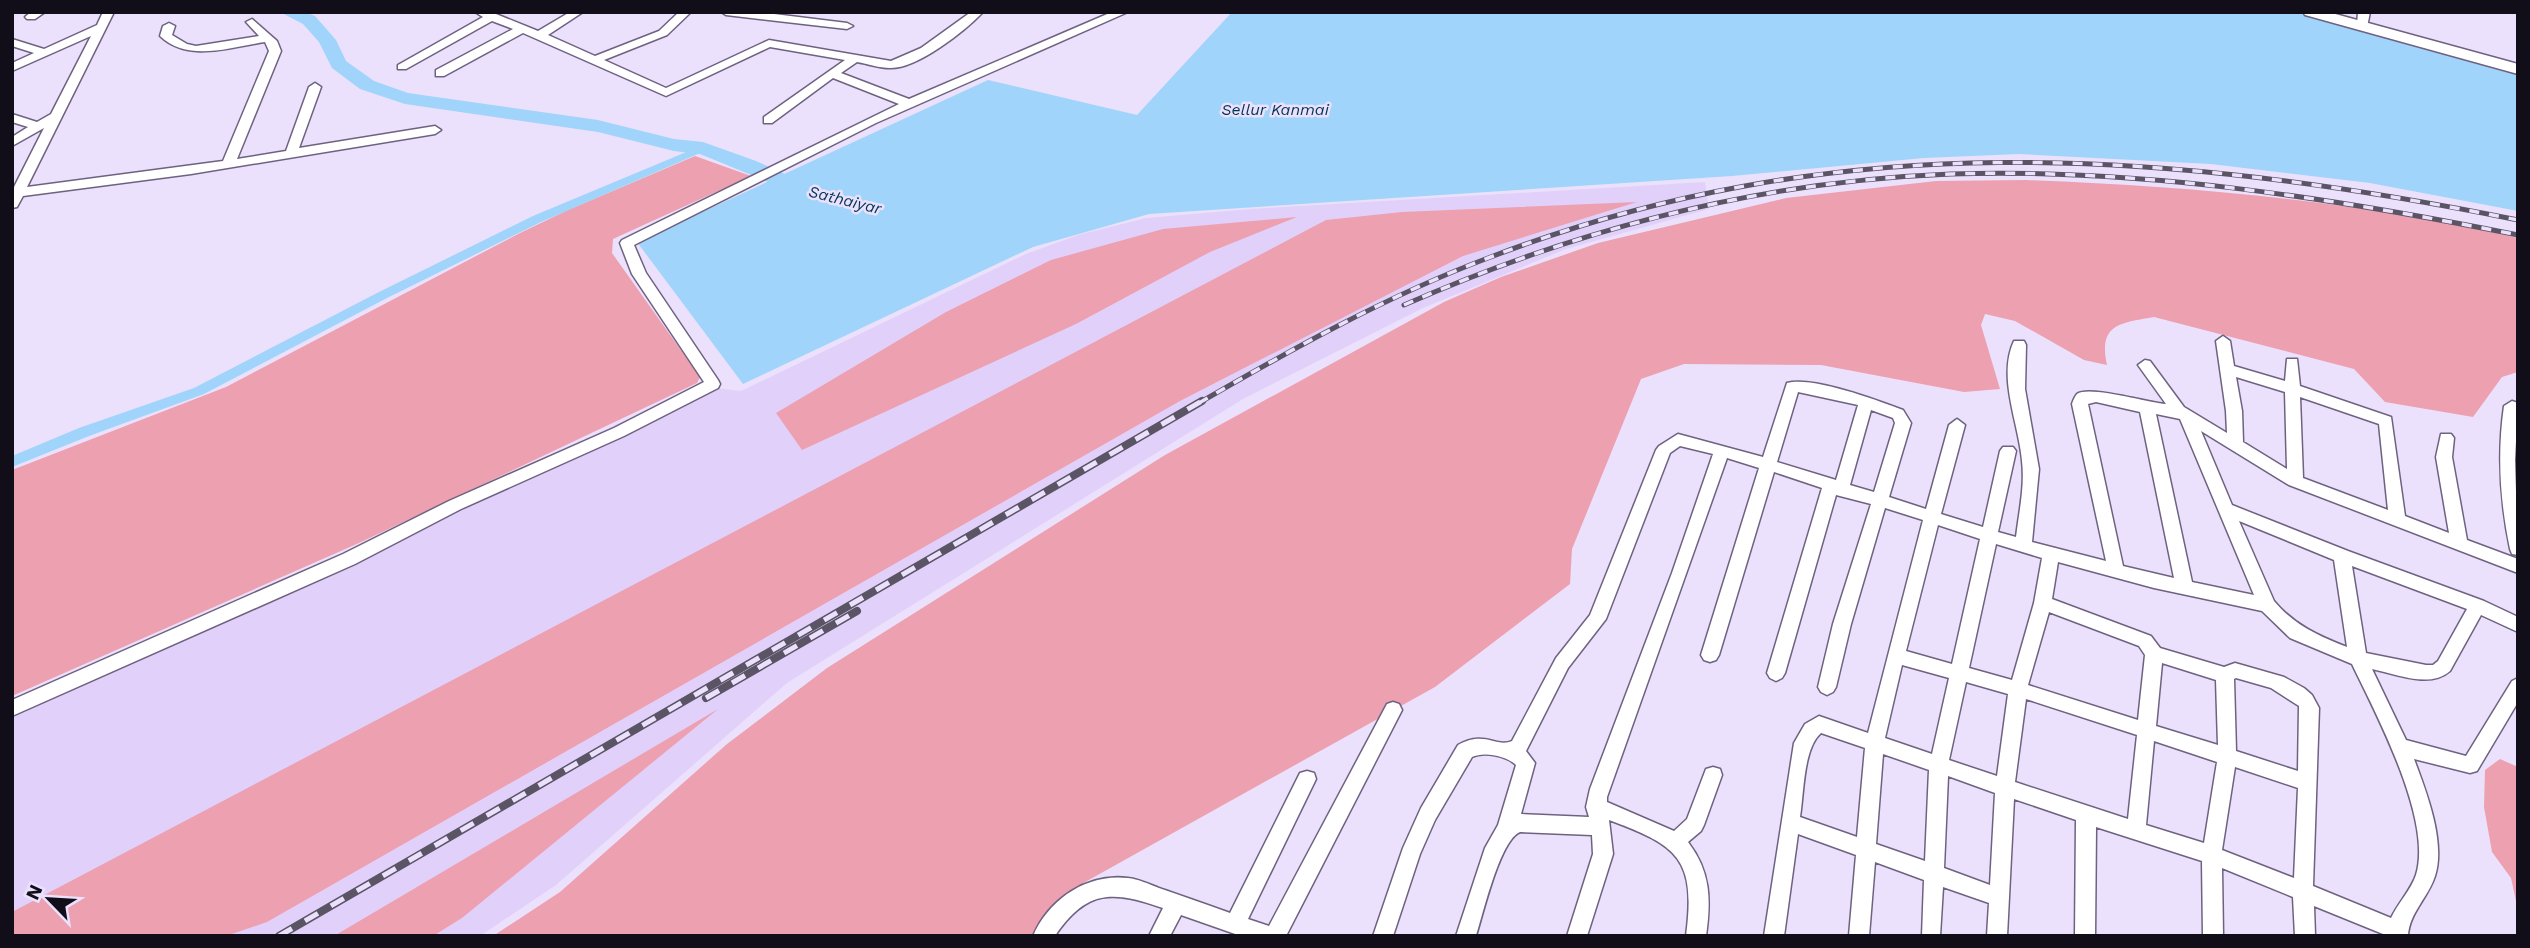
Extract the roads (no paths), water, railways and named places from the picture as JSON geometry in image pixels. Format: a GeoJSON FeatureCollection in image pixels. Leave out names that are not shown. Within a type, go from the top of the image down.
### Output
{"type":"FeatureCollection","features":[{"type":"Feature","properties":{"kind":"main road"},"geometry":{"type":"LineString","coordinates":[[2310,12],[2364,19],[2518,69]]}},
{"type":"Feature","properties":{"kind":"street"},"geometry":{"type":"LineString","coordinates":[[16,198],[54,117],[109,12]]}},
{"type":"Feature","properties":{"kind":"street"},"geometry":{"type":"LineString","coordinates":[[539,35],[578,12]]}},
{"type":"Feature","properties":{"kind":"street"},"geometry":{"type":"LineString","coordinates":[[594,60],[654,37],[671,28],[687,12]]}},
{"type":"Feature","properties":{"kind":"street"},"geometry":{"type":"LineString","coordinates":[[726,12],[847,26]]}},
{"type":"Feature","properties":{"kind":"street"},"geometry":{"type":"LineString","coordinates":[[402,67],[486,15],[539,35],[666,92],[768,43],[891,65],[907,61],[978,12]]}},
{"type":"Feature","properties":{"kind":"street"},"geometry":{"type":"LineString","coordinates":[[12,708],[349,559],[455,505],[619,432],[713,384],[639,274],[627,243],[909,103],[1060,36],[1123,12]]}},
{"type":"Feature","properties":{"kind":"street"},"geometry":{"type":"LineString","coordinates":[[228,164],[275,51],[275,46],[252,22]]}},
{"type":"Feature","properties":{"kind":"street"},"geometry":{"type":"LineString","coordinates":[[169,26],[166,36],[189,48],[266,38]]}},
{"type":"Feature","properties":{"kind":"street"},"geometry":{"type":"LineString","coordinates":[[12,68],[101,27]]}},
{"type":"Feature","properties":{"kind":"street"},"geometry":{"type":"LineString","coordinates":[[440,74],[522,29]]}},
{"type":"Feature","properties":{"kind":"street"},"geometry":{"type":"LineString","coordinates":[[12,42],[44,53]]}},
{"type":"Feature","properties":{"kind":"street"},"geometry":{"type":"LineString","coordinates":[[768,120],[856,58]]}},
{"type":"Feature","properties":{"kind":"street"},"geometry":{"type":"LineString","coordinates":[[832,74],[909,103]]}},
{"type":"Feature","properties":{"kind":"street"},"geometry":{"type":"LineString","coordinates":[[291,153],[315,87]]}},
{"type":"Feature","properties":{"kind":"street"},"geometry":{"type":"LineString","coordinates":[[12,142],[54,117]]}},
{"type":"Feature","properties":{"kind":"street"},"geometry":{"type":"LineString","coordinates":[[12,118],[38,127]]}},
{"type":"Feature","properties":{"kind":"street"},"geometry":{"type":"LineString","coordinates":[[16,198],[435,130]]}},
{"type":"Feature","properties":{"kind":"street"},"geometry":{"type":"LineString","coordinates":[[2222,341],[2234,411],[2235,445]]}},
{"type":"Feature","properties":{"kind":"street"},"geometry":{"type":"LineString","coordinates":[[2019,345],[2016,391],[2024,416],[2031,462],[2023,546]]}},
{"type":"Feature","properties":{"kind":"street"},"geometry":{"type":"LineString","coordinates":[[2292,363],[2295,481]]}},
{"type":"Feature","properties":{"kind":"street"},"geometry":{"type":"LineString","coordinates":[[2145,365],[2183,413],[2267,606],[2279,623],[2290,631],[2358,659],[2426,673],[2437,672],[2444,666],[2478,606]]}},
{"type":"Feature","properties":{"kind":"street"},"geometry":{"type":"LineString","coordinates":[[2226,369],[2293,388],[2386,421],[2397,519]]}},
{"type":"Feature","properties":{"kind":"street"},"geometry":{"type":"LineString","coordinates":[[1710,655],[1792,387],[1801,386],[1866,402],[1898,414],[1903,423],[1842,624],[1827,687]]}},
{"type":"Feature","properties":{"kind":"street"},"geometry":{"type":"LineString","coordinates":[[2116,571],[2080,404],[2086,396],[2183,413],[2295,481],[2518,566]]}},
{"type":"Feature","properties":{"kind":"street"},"geometry":{"type":"LineString","coordinates":[[1776,673],[1866,402]]}},
{"type":"Feature","properties":{"kind":"street"},"geometry":{"type":"LineString","coordinates":[[2512,406],[2506,435],[2506,464],[2518,549]]}},
{"type":"Feature","properties":{"kind":"street"},"geometry":{"type":"LineString","coordinates":[[2147,408],[2184,586]]}},
{"type":"Feature","properties":{"kind":"street"},"geometry":{"type":"LineString","coordinates":[[1859,936],[1875,741],[1957,425]]}},
{"type":"Feature","properties":{"kind":"street"},"geometry":{"type":"LineString","coordinates":[[2446,438],[2444,457],[2459,543]]}},
{"type":"Feature","properties":{"kind":"street"},"geometry":{"type":"LineString","coordinates":[[1383,936],[1410,854],[1427,814],[1465,751],[1473,745],[1508,752],[1519,747],[1562,663],[1597,618],[1664,450],[1678,440],[1723,450],[1933,519],[2051,554],[2267,606]]}},
{"type":"Feature","properties":{"kind":"street"},"geometry":{"type":"LineString","coordinates":[[1577,936],[1603,854],[1598,816],[1599,789],[1723,450]]}},
{"type":"Feature","properties":{"kind":"street"},"geometry":{"type":"LineString","coordinates":[[1931,934],[1939,763],[2008,451]]}},
{"type":"Feature","properties":{"kind":"street"},"geometry":{"type":"LineString","coordinates":[[2224,508],[2342,556],[2478,606],[2518,625]]}},
{"type":"Feature","properties":{"kind":"street"},"geometry":{"type":"LineString","coordinates":[[1997,936],[2005,787],[2018,689],[2043,603],[2051,554]]}},
{"type":"Feature","properties":{"kind":"street"},"geometry":{"type":"LineString","coordinates":[[1774,936],[1800,752],[1812,727],[1819,724],[2212,855],[2303,890],[2398,933],[2403,914],[2423,885],[2427,870],[2428,839],[2400,747],[2358,659],[2342,556]]}},
{"type":"Feature","properties":{"kind":"street"},"geometry":{"type":"LineString","coordinates":[[2043,603],[2133,635],[2145,641],[2154,654],[2225,675],[2235,670],[2245,672],[2293,690],[2307,700],[2310,708],[2303,890],[2305,936]]}},
{"type":"Feature","properties":{"kind":"street"},"geometry":{"type":"LineString","coordinates":[[2136,831],[2154,654]]}},
{"type":"Feature","properties":{"kind":"street"},"geometry":{"type":"LineString","coordinates":[[1896,656],[2018,689],[2308,783]]}},
{"type":"Feature","properties":{"kind":"street"},"geometry":{"type":"LineString","coordinates":[[2213,936],[2212,855],[2227,757],[2225,675]]}},
{"type":"Feature","properties":{"kind":"street"},"geometry":{"type":"LineString","coordinates":[[2400,747],[2470,765],[2518,686]]}},
{"type":"Feature","properties":{"kind":"street"},"geometry":{"type":"LineString","coordinates":[[1275,936],[1393,710]]}},
{"type":"Feature","properties":{"kind":"street"},"geometry":{"type":"LineString","coordinates":[[1466,936],[1495,848],[1507,828],[1526,764],[1514,751]]}},
{"type":"Feature","properties":{"kind":"street"},"geometry":{"type":"LineString","coordinates":[[1675,842],[1694,825],[1713,775]]}},
{"type":"Feature","properties":{"kind":"street"},"geometry":{"type":"LineString","coordinates":[[1235,924],[1307,779]]}},
{"type":"Feature","properties":{"kind":"street"},"geometry":{"type":"LineString","coordinates":[[2085,936],[2087,815]]}},
{"type":"Feature","properties":{"kind":"street"},"geometry":{"type":"LineString","coordinates":[[1507,828],[1520,823],[1598,816],[1642,824],[1675,842],[1684,849],[1696,867],[1701,884],[1702,906],[1696,936]]}},
{"type":"Feature","properties":{"kind":"street"},"geometry":{"type":"LineString","coordinates":[[1790,822],[2000,898]]}},
{"type":"Feature","properties":{"kind":"street"},"geometry":{"type":"LineString","coordinates":[[1044,936],[1059,912],[1082,893],[1107,885],[1130,887],[1269,936]]}},
{"type":"Feature","properties":{"kind":"street"},"geometry":{"type":"LineString","coordinates":[[1159,936],[1177,903]]}},
{"type":"Feature","properties":{"kind":"water","name":"Sellur Kanmai"},"geometry":{"type":"Polygon","coordinates":[[[1232,12],[2294,12],[2518,72],[2518,211],[2370,183],[2211,164],[2019,154],[1924,158],[1732,176],[1149,214],[1033,247],[743,384],[637,242],[988,80],[1137,115],[1232,12]]]}},
{"type":"Feature","properties":{"kind":"waterway","name":"Sathaiyar"},"geometry":{"type":"LineString","coordinates":[[289,12],[309,20],[327,40],[338,64],[367,85],[405,98],[598,126],[674,145],[703,148],[807,191]]}},
{"type":"Feature","properties":{"kind":"waterway"},"geometry":{"type":"LineString","coordinates":[[12,462],[84,432],[199,391],[383,295],[537,219],[703,148]]}},
{"type":"Feature","properties":{"kind":"railway"},"geometry":{"type":"LineString","coordinates":[[1199,403],[1341,324],[1450,273],[1617,215],[1745,186],[1872,169],[1999,162],[2127,166],[2256,177],[2386,196],[2518,220]]}},
{"type":"Feature","properties":{"kind":"railway"},"geometry":{"type":"LineString","coordinates":[[1404,305],[1536,253],[1672,214],[1740,198],[1810,187],[1951,174],[2094,176],[2236,188],[2378,209],[2518,235]]}},
{"type":"Feature","properties":{"kind":"railway"},"geometry":{"type":"LineString","coordinates":[[279,936],[1202,401]]}},
{"type":"Feature","properties":{"kind":"railway"},"geometry":{"type":"LineString","coordinates":[[706,698],[857,611]]}}]}
